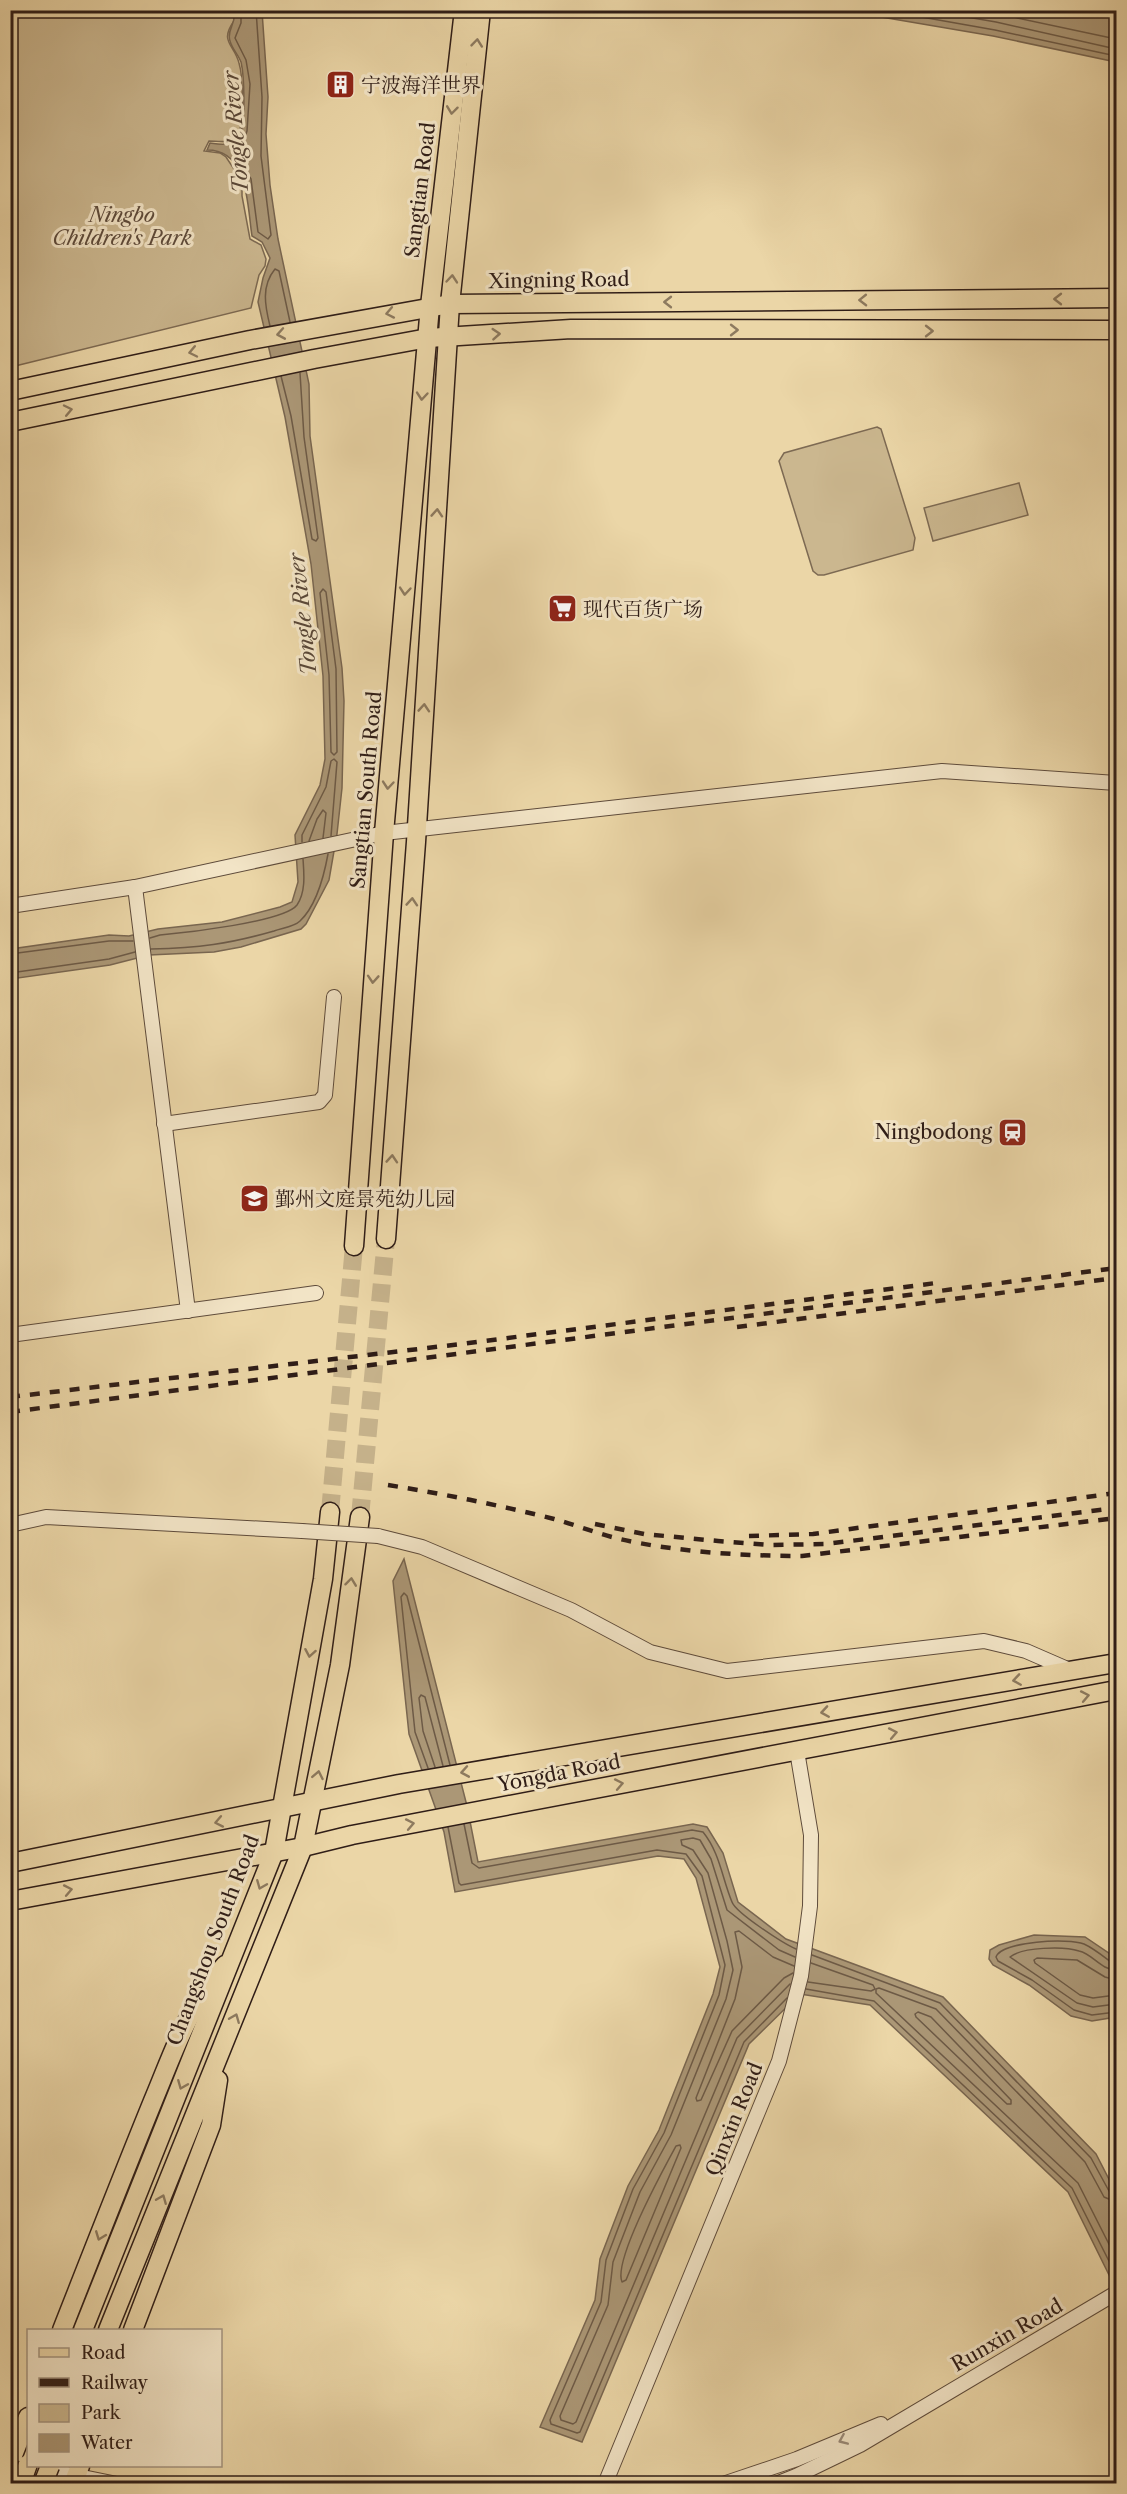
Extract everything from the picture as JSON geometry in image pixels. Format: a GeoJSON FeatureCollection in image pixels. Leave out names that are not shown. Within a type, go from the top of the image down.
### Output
{"type":"FeatureCollection","features":[{"type":"Feature","properties":{"kind":"main road","name":"Sangtian Road"},"geometry":{"type":"LineString","coordinates":[[428,338],[464,10]]}},
{"type":"Feature","properties":{"kind":"main road","name":"Sangtian Road"},"geometry":{"type":"LineString","coordinates":[[448,337],[481,10]]}},
{"type":"Feature","properties":{"kind":"main road","name":"Xingning Road"},"geometry":{"type":"LineString","coordinates":[[10,391],[250,340],[450,304],[1116,298]]}},
{"type":"Feature","properties":{"kind":"main road"},"geometry":{"type":"LineString","coordinates":[[10,422],[314,358],[428,338],[571,329],[1116,330]]}},
{"type":"Feature","properties":{"kind":"main road"},"geometry":{"type":"LineString","coordinates":[[386,1239],[417,829],[448,337]]}},
{"type":"Feature","properties":{"kind":"main road","name":"Sangtian South Road"},"geometry":{"type":"LineString","coordinates":[[354,1246],[384,833],[428,338]]}},
{"type":"Feature","properties":{"kind":"main road","name":"Changshou South Road"},"geometry":{"type":"LineString","coordinates":[[84,2329],[274,1852],[323,1579],[330,1512]]}},
{"type":"Feature","properties":{"kind":"main road"},"geometry":{"type":"LineString","coordinates":[[109,2329],[303,1847],[340,1665],[360,1516]]}},
{"type":"Feature","properties":{"kind":"main road","name":"Yongda Road"},"geometry":{"type":"LineString","coordinates":[[10,1863],[399,1784],[1116,1663]]}},
{"type":"Feature","properties":{"kind":"main road","name":"Yongda Road"},"geometry":{"type":"LineString","coordinates":[[10,1901],[303,1847],[352,1835],[1116,1690]]}},
{"type":"Feature","properties":{"kind":"main road"},"geometry":{"type":"LineString","coordinates":[[63,2329],[191,2010],[205,1987],[232,1957]]}},
{"type":"Feature","properties":{"kind":"main road"},"geometry":{"type":"LineString","coordinates":[[134,2329],[211,2125],[222,2049]]}},
{"type":"Feature","properties":{"kind":"main road"},"geometry":{"type":"LineString","coordinates":[[10,2462],[27,2420]]}},
{"type":"Feature","properties":{"kind":"main road"},"geometry":{"type":"LineString","coordinates":[[21,2484],[27,2467]]}},
{"type":"Feature","properties":{"kind":"main road"},"geometry":{"type":"LineString","coordinates":[[43,2484],[50,2467]]}},
{"type":"Feature","properties":{"kind":"main road"},"geometry":{"type":"LineString","coordinates":[[73,2484],[80,2467]]}},
{"type":"Feature","properties":{"kind":"street"},"geometry":{"type":"LineString","coordinates":[[10,906],[135,887],[384,833],[417,829],[942,771],[1116,783]]}},
{"type":"Feature","properties":{"kind":"street"},"geometry":{"type":"LineString","coordinates":[[135,887],[188,1311]]}},
{"type":"Feature","properties":{"kind":"street"},"geometry":{"type":"LineString","coordinates":[[164,1124],[319,1102],[325,1095],[333,997]]}},
{"type":"Feature","properties":{"kind":"street"},"geometry":{"type":"LineString","coordinates":[[10,1335],[316,1293]]}},
{"type":"Feature","properties":{"kind":"street"},"geometry":{"type":"LineString","coordinates":[[10,1525],[46,1517],[378,1536],[422,1547],[571,1610],[650,1652],[727,1671],[984,1641],[1026,1651],[1072,1671]]}},
{"type":"Feature","properties":{"kind":"street","name":"Qinxin Road"},"geometry":{"type":"LineString","coordinates":[[605,2484],[779,2061],[801,1976],[810,1906],[811,1835],[797,1751]]}},
{"type":"Feature","properties":{"kind":"street","name":"Runxin Road"},"geometry":{"type":"LineString","coordinates":[[776,2484],[860,2445],[1116,2293]]}},
{"type":"Feature","properties":{"kind":"street","name":"Runxin Road"},"geometry":{"type":"LineString","coordinates":[[723,2484],[797,2459],[917,2410]]}},
{"type":"Feature","properties":{"kind":"street"},"geometry":{"type":"LineString","coordinates":[[10,2462],[27,2465]]}},
{"type":"Feature","properties":{"kind":"street"},"geometry":{"type":"LineString","coordinates":[[34,2467],[117,2484]]}},
{"type":"Feature","properties":{"kind":"street"},"geometry":{"type":"LineString","coordinates":[[10,2480],[28,2484]]}},
{"type":"Feature","properties":{"kind":"green space","name":"Ningbo Children's Park"},"geometry":{"type":"Polygon","coordinates":[[[10,11],[234,11],[234,21],[228,39],[237,57],[240,70],[241,124],[236,138],[227,142],[209,141],[204,151],[220,153],[226,157],[242,181],[242,196],[250,239],[261,245],[266,259],[265,266],[259,275],[251,308],[11,367],[10,11]]]}},
{"type":"Feature","properties":{"kind":"green space"},"geometry":{"type":"Polygon","coordinates":[[[877,427],[881,429],[915,538],[913,550],[818,575],[813,571],[779,461],[784,453],[877,427]]]}},
{"type":"Feature","properties":{"kind":"green space"},"geometry":{"type":"Polygon","coordinates":[[[1019,483],[1028,515],[933,541],[924,508],[1019,483]]]}},
{"type":"Feature","properties":{"kind":"water"},"geometry":{"type":"Polygon","coordinates":[[[234,11],[262,11],[268,97],[266,134],[270,185],[278,239],[309,384],[310,436],[342,668],[344,701],[342,788],[329,880],[306,924],[301,929],[241,947],[214,952],[149,955],[110,965],[11,979],[11,949],[109,935],[129,936],[158,929],[222,922],[292,902],[298,882],[295,835],[320,785],[325,759],[323,676],[311,564],[285,417],[258,302],[270,258],[262,242],[252,236],[247,195],[238,169],[231,159],[221,152],[207,150],[210,143],[227,144],[237,140],[242,125],[244,90],[241,62],[229,37],[234,11]]]}},
{"type":"Feature","properties":{"kind":"water"},"geometry":{"type":"Polygon","coordinates":[[[846,11],[1104,11],[1116,13],[1116,62],[993,36],[846,11]]]}},
{"type":"Feature","properties":{"kind":"water"},"geometry":{"type":"Polygon","coordinates":[[[404,1559],[467,1806],[478,1862],[693,1824],[707,1827],[723,1853],[738,1902],[786,1939],[943,1997],[1096,2154],[1116,2193],[1116,2289],[1068,2192],[870,2005],[800,1994],[749,2044],[582,2442],[540,2427],[595,2300],[600,2259],[628,2186],[659,2130],[713,1994],[720,1967],[696,1878],[684,1859],[658,1856],[455,1892],[444,1832],[409,1734],[393,1581],[404,1559]]]}},
{"type":"Feature","properties":{"kind":"water"},"geometry":{"type":"Polygon","coordinates":[[[1034,1935],[1085,1937],[1116,1958],[1116,2017],[1092,2021],[1071,2016],[1029,1985],[993,1965],[989,1959],[990,1950],[999,1945],[1034,1935]]]}},
{"type":"Feature","properties":{"kind":"tunnel"},"geometry":{"type":"LineString","coordinates":[[360,1517],[386,1239]]}},
{"type":"Feature","properties":{"kind":"tunnel"},"geometry":{"type":"LineString","coordinates":[[330,1512],[354,1246]]}},
{"type":"Feature","properties":{"kind":"railway"},"geometry":{"type":"LineString","coordinates":[[10,1412],[1116,1268]]}},
{"type":"Feature","properties":{"kind":"railway"},"geometry":{"type":"LineString","coordinates":[[737,1327],[1116,1278]]}},
{"type":"Feature","properties":{"kind":"railway"},"geometry":{"type":"LineString","coordinates":[[10,1397],[461,1344],[936,1283]]}},
{"type":"Feature","properties":{"kind":"railway"},"geometry":{"type":"LineString","coordinates":[[388,1485],[513,1509],[612,1537],[642,1543],[687,1550],[757,1555],[802,1556],[1116,1518]]}},
{"type":"Feature","properties":{"kind":"railway"},"geometry":{"type":"LineString","coordinates":[[749,1536],[813,1534],[1116,1493]]}},
{"type":"Feature","properties":{"kind":"railway"},"geometry":{"type":"LineString","coordinates":[[595,1524],[644,1534],[718,1541],[771,1545],[826,1544],[1116,1508]]}},
{"type":"Feature","properties":{"kind":"place","name":"宁波海洋世界"},"geometry":{"type":"Point","coordinates":[340,85]}},
{"type":"Feature","properties":{"kind":"place","name":"现代百货广场"},"geometry":{"type":"Point","coordinates":[562,609]}},
{"type":"Feature","properties":{"kind":"place","name":"Ningbodong"},"geometry":{"type":"Point","coordinates":[1013,1132]}},
{"type":"Feature","properties":{"kind":"place","name":"鄞州文庭景苑幼儿园"},"geometry":{"type":"Point","coordinates":[254,1199]}},
{"type":"Feature","properties":{"kind":"water label","name":"Tongle River"},"geometry":{"type":"Point","coordinates":[236,132]}},
{"type":"Feature","properties":{"kind":"water label","name":"Tongle River"},"geometry":{"type":"Point","coordinates":[303,614]}}]}
